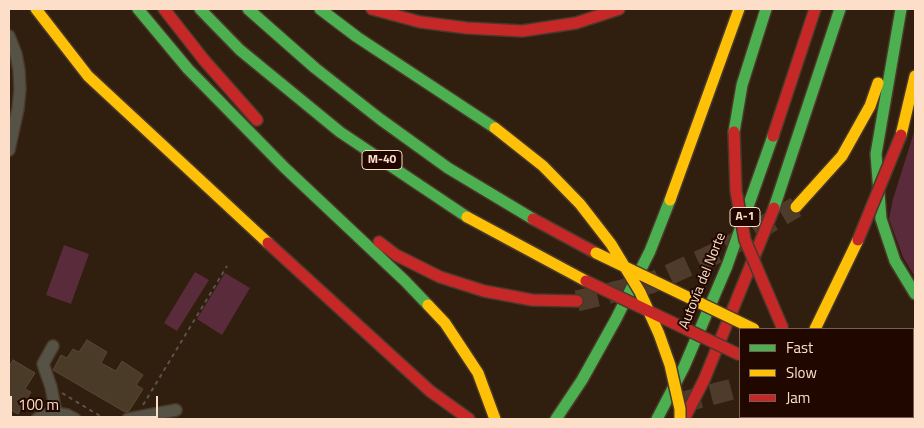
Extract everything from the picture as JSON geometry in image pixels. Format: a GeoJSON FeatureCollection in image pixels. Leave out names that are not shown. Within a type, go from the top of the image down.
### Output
{"type":"FeatureCollection","features":[{"type":"Feature","properties":{"kind":"highway"},"geometry":{"type":"LineString","coordinates":[[36,9],[88,76],[430,391],[469,419]]}},
{"type":"Feature","properties":{"kind":"highway"},"geometry":{"type":"LineString","coordinates":[[138,9],[188,69],[284,168],[405,281],[445,323],[478,373],[495,419]]}},
{"type":"Feature","properties":{"kind":"highway"},"geometry":{"type":"LineString","coordinates":[[164,9],[204,60],[262,126]]}},
{"type":"Feature","properties":{"kind":"highway","name":"M-40"},"geometry":{"type":"LineString","coordinates":[[200,9],[240,50],[340,132],[460,213],[586,281],[739,355]]}},
{"type":"Feature","properties":{"kind":"highway","name":"M-40"},"geometry":{"type":"LineString","coordinates":[[248,9],[315,68],[380,119],[448,168],[511,208],[596,253],[752,328]]}},
{"type":"Feature","properties":{"kind":"highway"},"geometry":{"type":"LineString","coordinates":[[262,9],[307,51],[315,68]]}},
{"type":"Feature","properties":{"kind":"highway"},"geometry":{"type":"LineString","coordinates":[[320,9],[357,38],[496,128],[542,166],[580,204],[611,244],[640,292],[659,334],[670,365],[682,419]]}},
{"type":"Feature","properties":{"kind":"highway"},"geometry":{"type":"LineString","coordinates":[[372,9],[420,22],[467,28],[522,31],[576,23],[619,9]]}},
{"type":"Feature","properties":{"kind":"highway"},"geometry":{"type":"LineString","coordinates":[[556,419],[587,373],[650,251],[740,9]]}},
{"type":"Feature","properties":{"kind":"highway"},"geometry":{"type":"LineString","coordinates":[[766,9],[742,85],[734,132],[736,191],[746,240],[783,328]]}},
{"type":"Feature","properties":{"kind":"highway","name":"Autovía del Norte"},"geometry":{"type":"LineString","coordinates":[[657,419],[684,367],[727,266],[751,201],[815,9]]}},
{"type":"Feature","properties":{"kind":"highway","name":"A-1"},"geometry":{"type":"LineString","coordinates":[[682,419],[704,380],[773,212],[840,9]]}},
{"type":"Feature","properties":{"kind":"highway"},"geometry":{"type":"LineString","coordinates":[[796,207],[842,156],[870,106],[886,63],[900,12]]}},
{"type":"Feature","properties":{"kind":"highway"},"geometry":{"type":"LineString","coordinates":[[900,12],[876,154],[881,219],[896,261],[915,294]]}},
{"type":"Feature","properties":{"kind":"highway"},"geometry":{"type":"LineString","coordinates":[[815,328],[878,194],[900,135],[915,76]]}},
{"type":"Feature","properties":{"kind":"highway"},"geometry":{"type":"LineString","coordinates":[[281,148],[350,218],[396,255],[440,277],[484,291],[532,300],[577,301]]}},
{"type":"Feature","properties":{"kind":"street"},"geometry":{"type":"LineString","coordinates":[[9,36],[16,54],[20,89],[18,109],[9,150]]}},
{"type":"Feature","properties":{"kind":"street"},"geometry":{"type":"LineString","coordinates":[[53,346],[42,364],[51,387],[56,413]]}},
{"type":"Feature","properties":{"kind":"street"},"geometry":{"type":"LineString","coordinates":[[132,418],[176,410]]}},
{"type":"Feature","properties":{"kind":"street"},"geometry":{"type":"LineString","coordinates":[[37,419],[56,413],[68,415],[75,419]]}},
{"type":"Feature","properties":{"kind":"path"},"geometry":{"type":"LineString","coordinates":[[132,418],[227,266]]}},
{"type":"Feature","properties":{"kind":"path"},"geometry":{"type":"LineString","coordinates":[[51,387],[105,419]]}},
{"type":"Feature","properties":{"kind":"shaded area"},"geometry":{"type":"Polygon","coordinates":[[[915,129],[915,277],[903,257],[889,219],[893,199],[915,129]]]}},
{"type":"Feature","properties":{"kind":"shaded area"},"geometry":{"type":"Polygon","coordinates":[[[64,245],[89,254],[71,304],[46,295],[64,245]]]}},
{"type":"Feature","properties":{"kind":"shaded area"},"geometry":{"type":"Polygon","coordinates":[[[195,272],[209,280],[177,331],[164,323],[195,272]]]}},
{"type":"Feature","properties":{"kind":"shaded area"},"geometry":{"type":"Polygon","coordinates":[[[225,273],[250,288],[222,335],[197,319],[225,273]]]}},
{"type":"Feature","properties":{"kind":"building"},"geometry":{"type":"Polygon","coordinates":[[[87,340],[107,352],[101,363],[116,371],[122,361],[143,375],[136,385],[143,389],[129,411],[125,412],[53,370],[61,355],[67,358],[73,349],[79,352],[87,340]]]}},
{"type":"Feature","properties":{"kind":"building"},"geometry":{"type":"Polygon","coordinates":[[[13,360],[35,373],[25,389],[31,392],[18,414],[9,409],[9,367],[13,360]]]}},
{"type":"Feature","properties":{"kind":"tunnel"},"geometry":{"type":"LineString","coordinates":[[577,301],[651,283],[723,250],[796,207]]}},
{"type":"Feature","properties":{"kind":"tunnel"},"geometry":{"type":"LineString","coordinates":[[680,403],[739,387]]}},
{"type":"Feature","properties":{"kind":"traffic: fast"},"geometry":{"type":"LineString","coordinates":[[138,9],[188,69],[285,168],[428,305]]}},
{"type":"Feature","properties":{"kind":"traffic: fast"},"geometry":{"type":"LineString","coordinates":[[200,9],[240,50],[340,132],[467,217]]}},
{"type":"Feature","properties":{"kind":"traffic: fast"},"geometry":{"type":"LineString","coordinates":[[248,9],[315,68],[380,119],[448,168],[533,219]]}},
{"type":"Feature","properties":{"kind":"traffic: fast"},"geometry":{"type":"LineString","coordinates":[[320,9],[357,37],[495,128]]}},
{"type":"Feature","properties":{"kind":"traffic: fast"},"geometry":{"type":"LineString","coordinates":[[734,132],[742,85],[766,9]]}},
{"type":"Feature","properties":{"kind":"traffic: fast"},"geometry":{"type":"LineString","coordinates":[[774,208],[840,9]]}},
{"type":"Feature","properties":{"kind":"traffic: fast"},"geometry":{"type":"LineString","coordinates":[[901,9],[876,154],[881,219],[895,261],[915,294]]}},
{"type":"Feature","properties":{"kind":"traffic: fast"},"geometry":{"type":"LineString","coordinates":[[657,419],[684,367],[727,266],[773,136]]}},
{"type":"Feature","properties":{"kind":"traffic: fast"},"geometry":{"type":"LineString","coordinates":[[556,419],[582,380],[616,319],[650,251],[670,200]]}},
{"type":"Feature","properties":{"kind":"traffic: slow"},"geometry":{"type":"LineString","coordinates":[[36,9],[88,76],[268,243]]}},
{"type":"Feature","properties":{"kind":"traffic: slow"},"geometry":{"type":"LineString","coordinates":[[670,200],[739,9]]}},
{"type":"Feature","properties":{"kind":"traffic: slow"},"geometry":{"type":"LineString","coordinates":[[901,135],[915,76]]}},
{"type":"Feature","properties":{"kind":"traffic: slow"},"geometry":{"type":"LineString","coordinates":[[796,207],[842,156],[870,106],[878,83]]}},
{"type":"Feature","properties":{"kind":"traffic: slow"},"geometry":{"type":"LineString","coordinates":[[495,128],[543,166],[580,204],[611,244],[640,292],[659,334],[670,365],[680,409],[680,419]]}},
{"type":"Feature","properties":{"kind":"traffic: slow"},"geometry":{"type":"LineString","coordinates":[[467,217],[586,281]]}},
{"type":"Feature","properties":{"kind":"traffic: slow"},"geometry":{"type":"LineString","coordinates":[[815,328],[858,240]]}},
{"type":"Feature","properties":{"kind":"traffic: slow"},"geometry":{"type":"LineString","coordinates":[[596,253],[752,328]]}},
{"type":"Feature","properties":{"kind":"traffic: slow"},"geometry":{"type":"LineString","coordinates":[[428,305],[445,323],[478,373],[495,419]]}},
{"type":"Feature","properties":{"kind":"traffic: jam"},"geometry":{"type":"LineString","coordinates":[[164,9],[204,60],[257,120]]}},
{"type":"Feature","properties":{"kind":"traffic: jam"},"geometry":{"type":"LineString","coordinates":[[372,9],[420,22],[467,28],[522,31],[576,23],[619,9]]}},
{"type":"Feature","properties":{"kind":"traffic: jam"},"geometry":{"type":"LineString","coordinates":[[773,136],[815,9]]}},
{"type":"Feature","properties":{"kind":"traffic: jam"},"geometry":{"type":"LineString","coordinates":[[734,132],[736,191],[745,240],[783,328]]}},
{"type":"Feature","properties":{"kind":"traffic: jam"},"geometry":{"type":"LineString","coordinates":[[858,240],[901,135]]}},
{"type":"Feature","properties":{"kind":"traffic: jam"},"geometry":{"type":"LineString","coordinates":[[684,419],[704,380],[774,208]]}},
{"type":"Feature","properties":{"kind":"traffic: jam"},"geometry":{"type":"LineString","coordinates":[[533,219],[596,253]]}},
{"type":"Feature","properties":{"kind":"traffic: jam"},"geometry":{"type":"LineString","coordinates":[[379,242],[396,255],[440,277],[484,291],[532,300],[577,301]]}},
{"type":"Feature","properties":{"kind":"traffic: jam"},"geometry":{"type":"LineString","coordinates":[[268,243],[430,391],[469,419]]}},
{"type":"Feature","properties":{"kind":"traffic: jam"},"geometry":{"type":"LineString","coordinates":[[586,281],[739,355]]}}]}
